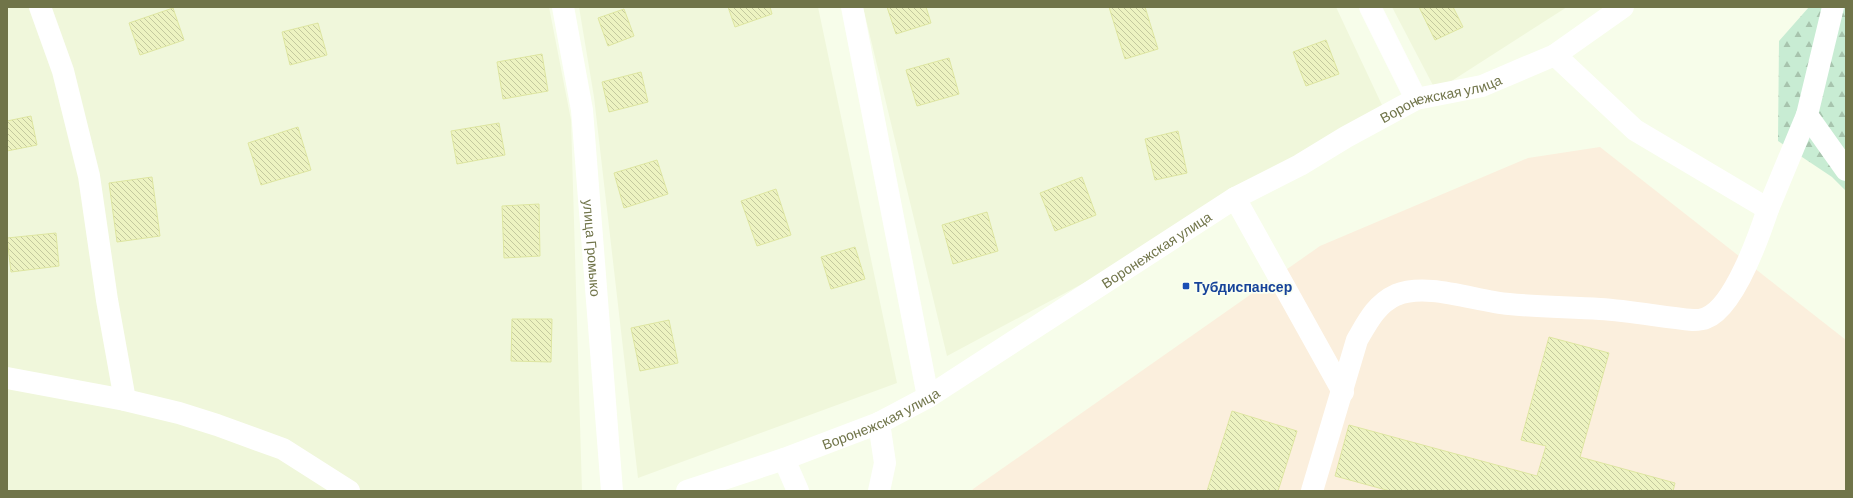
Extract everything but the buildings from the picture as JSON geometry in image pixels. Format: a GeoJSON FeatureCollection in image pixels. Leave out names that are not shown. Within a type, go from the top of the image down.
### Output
{"type":"FeatureCollection","features":[{"type":"Feature","properties":{"kind":"street"},"geometry":{"type":"LineString","coordinates":[[40,7],[63,71],[89,176],[107,300],[125,400]]}},
{"type":"Feature","properties":{"kind":"street","name":"улица Громыко"},"geometry":{"type":"LineString","coordinates":[[563,7],[582,110],[612,491]]}},
{"type":"Feature","properties":{"kind":"street"},"geometry":{"type":"LineString","coordinates":[[852,7],[928,397]]}},
{"type":"Feature","properties":{"kind":"street"},"geometry":{"type":"LineString","coordinates":[[1370,7],[1416,99]]}},
{"type":"Feature","properties":{"kind":"street","name":"Воронежская улица"},"geometry":{"type":"LineString","coordinates":[[687,491],[784,459],[879,423],[928,397],[1235,198],[1300,165],[1346,137],[1416,99],[1482,86],[1555,55],[1623,7]]}},
{"type":"Feature","properties":{"kind":"street"},"geometry":{"type":"LineString","coordinates":[[1312,491],[1343,392],[1357,340],[1369,319],[1382,303],[1396,295],[1417,289],[1504,304],[1534,307],[1601,309],[1693,320],[1706,318],[1723,305],[1739,279],[1757,242],[1768,209],[1807,115],[1833,7]]}},
{"type":"Feature","properties":{"kind":"street"},"geometry":{"type":"LineString","coordinates":[[1555,55],[1635,130],[1768,209]]}},
{"type":"Feature","properties":{"kind":"street"},"geometry":{"type":"LineString","coordinates":[[1807,115],[1846,170]]}},
{"type":"Feature","properties":{"kind":"street"},"geometry":{"type":"LineString","coordinates":[[1235,198],[1343,392]]}},
{"type":"Feature","properties":{"kind":"street"},"geometry":{"type":"LineString","coordinates":[[7,378],[125,400],[179,413],[217,425],[283,449],[349,491]]}},
{"type":"Feature","properties":{"kind":"street"},"geometry":{"type":"LineString","coordinates":[[879,423],[885,463],[879,491]]}},
{"type":"Feature","properties":{"kind":"street"},"geometry":{"type":"LineString","coordinates":[[784,459],[798,491]]}},
{"type":"Feature","properties":{"kind":"shaded area"},"geometry":{"type":"Polygon","coordinates":[[[7,7],[549,7],[571,120],[582,491],[7,491],[7,7]]]}},
{"type":"Feature","properties":{"kind":"shaded area"},"geometry":{"type":"Polygon","coordinates":[[[579,7],[818,7],[897,383],[638,478],[594,97],[579,7]]]}},
{"type":"Feature","properties":{"kind":"shaded area"},"geometry":{"type":"Polygon","coordinates":[[[863,7],[1336,7],[1389,120],[947,356],[863,7]]]}},
{"type":"Feature","properties":{"kind":"shaded area"},"geometry":{"type":"Polygon","coordinates":[[[1392,7],[1567,7],[1436,91],[1392,7]]]}},
{"type":"Feature","properties":{"kind":"shaded area"},"geometry":{"type":"Polygon","coordinates":[[[1600,147],[1846,340],[1846,491],[972,491],[1320,246],[1528,158],[1600,147]]]}},
{"type":"Feature","properties":{"kind":"green space"},"geometry":{"type":"Polygon","coordinates":[[[1809,7],[1846,7],[1846,191],[1832,177],[1778,141],[1779,41],[1809,7]]]}},
{"type":"Feature","properties":{"kind":"place","name":"Тубдиспансер"},"geometry":{"type":"Point","coordinates":[1186,286]}}]}
